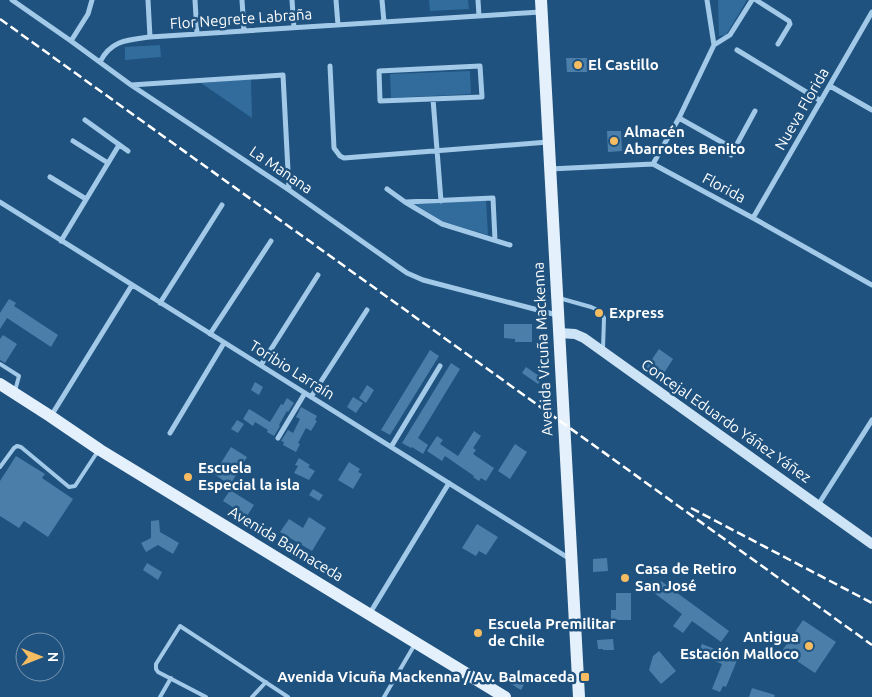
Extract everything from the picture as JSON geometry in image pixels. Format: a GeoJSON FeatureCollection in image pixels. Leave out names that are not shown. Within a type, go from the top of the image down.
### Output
{"type":"FeatureCollection","features":[{"type":"Feature","properties":{"kind":"main road","name":"Avenida Vicuña Mackenna"},"geometry":{"type":"LineString","coordinates":[[541,6],[578,697]]}},
{"type":"Feature","properties":{"kind":"main road","name":"Avenida Balmaceda"},"geometry":{"type":"LineString","coordinates":[[0,384],[100,450],[505,697]]}},
{"type":"Feature","properties":{"kind":"street","name":"La Manana"},"geometry":{"type":"LineString","coordinates":[[12,0],[131,85],[289,190],[400,269],[414,277],[432,283],[558,315]]}},
{"type":"Feature","properties":{"kind":"street"},"geometry":{"type":"LineString","coordinates":[[71,41],[88,14],[92,0]]}},
{"type":"Feature","properties":{"kind":"street"},"geometry":{"type":"LineString","coordinates":[[148,0],[150,37]]}},
{"type":"Feature","properties":{"kind":"street"},"geometry":{"type":"LineString","coordinates":[[195,0],[197,34]]}},
{"type":"Feature","properties":{"kind":"street"},"geometry":{"type":"LineString","coordinates":[[242,0],[244,31]]}},
{"type":"Feature","properties":{"kind":"street"},"geometry":{"type":"LineString","coordinates":[[292,0],[294,28]]}},
{"type":"Feature","properties":{"kind":"street"},"geometry":{"type":"LineString","coordinates":[[336,0],[338,25]]}},
{"type":"Feature","properties":{"kind":"street"},"geometry":{"type":"LineString","coordinates":[[382,0],[384,22]]}},
{"type":"Feature","properties":{"kind":"street"},"geometry":{"type":"LineString","coordinates":[[478,0],[479,16]]}},
{"type":"Feature","properties":{"kind":"street"},"geometry":{"type":"LineString","coordinates":[[707,0],[714,45]]}},
{"type":"Feature","properties":{"kind":"street"},"geometry":{"type":"LineString","coordinates":[[550,170],[653,164],[679,118],[714,45],[730,35],[752,0]]}},
{"type":"Feature","properties":{"kind":"street"},"geometry":{"type":"LineString","coordinates":[[756,0],[789,21],[790,24],[778,44]]}},
{"type":"Feature","properties":{"kind":"street","name":"Flor Negrete Labraña"},"geometry":{"type":"LineString","coordinates":[[100,62],[110,48],[119,43],[150,37],[479,16],[541,6]]}},
{"type":"Feature","properties":{"kind":"street","name":"Nueva Florida"},"geometry":{"type":"LineString","coordinates":[[753,218],[872,12]]}},
{"type":"Feature","properties":{"kind":"street"},"geometry":{"type":"LineString","coordinates":[[737,50],[821,101]]}},
{"type":"Feature","properties":{"kind":"street"},"geometry":{"type":"LineString","coordinates":[[330,66],[334,148],[344,158],[548,142]]}},
{"type":"Feature","properties":{"kind":"street"},"geometry":{"type":"LineString","coordinates":[[480,66],[482,97],[433,99],[380,101],[379,71],[480,66]]}},
{"type":"Feature","properties":{"kind":"street"},"geometry":{"type":"LineString","coordinates":[[131,85],[283,75],[289,190]]}},
{"type":"Feature","properties":{"kind":"street"},"geometry":{"type":"LineString","coordinates":[[830,86],[872,110]]}},
{"type":"Feature","properties":{"kind":"street"},"geometry":{"type":"LineString","coordinates":[[433,99],[441,201]]}},
{"type":"Feature","properties":{"kind":"street"},"geometry":{"type":"LineString","coordinates":[[731,155],[755,111]]}},
{"type":"Feature","properties":{"kind":"street"},"geometry":{"type":"LineString","coordinates":[[679,118],[734,149]]}},
{"type":"Feature","properties":{"kind":"street"},"geometry":{"type":"LineString","coordinates":[[85,120],[128,151]]}},
{"type":"Feature","properties":{"kind":"street"},"geometry":{"type":"LineString","coordinates":[[73,141],[108,163]]}},
{"type":"Feature","properties":{"kind":"street"},"geometry":{"type":"LineString","coordinates":[[61,241],[119,145]]}},
{"type":"Feature","properties":{"kind":"street","name":"Florida"},"geometry":{"type":"LineString","coordinates":[[653,164],[872,285]]}},
{"type":"Feature","properties":{"kind":"street"},"geometry":{"type":"LineString","coordinates":[[50,177],[86,199]]}},
{"type":"Feature","properties":{"kind":"street"},"geometry":{"type":"LineString","coordinates":[[387,189],[442,224],[510,245]]}},
{"type":"Feature","properties":{"kind":"street"},"geometry":{"type":"LineString","coordinates":[[405,202],[493,198],[495,240]]}},
{"type":"Feature","properties":{"kind":"street","name":"Toribio Larraín"},"geometry":{"type":"LineString","coordinates":[[0,202],[571,559]]}},
{"type":"Feature","properties":{"kind":"street"},"geometry":{"type":"LineString","coordinates":[[160,303],[222,205]]}},
{"type":"Feature","properties":{"kind":"street"},"geometry":{"type":"LineString","coordinates":[[210,334],[271,240]]}},
{"type":"Feature","properties":{"kind":"street"},"geometry":{"type":"LineString","coordinates":[[260,365],[318,275]]}},
{"type":"Feature","properties":{"kind":"street"},"geometry":{"type":"LineString","coordinates":[[50,416],[132,285]]}},
{"type":"Feature","properties":{"kind":"street"},"geometry":{"type":"LineString","coordinates":[[311,397],[367,310]]}},
{"type":"Feature","properties":{"kind":"street","name":"Concejal Eduardo Yáñez Yáñez"},"geometry":{"type":"LineString","coordinates":[[559,333],[579,336],[603,352],[872,544]]}},
{"type":"Feature","properties":{"kind":"street"},"geometry":{"type":"LineString","coordinates":[[170,433],[224,343]]}},
{"type":"Feature","properties":{"kind":"street"},"geometry":{"type":"LineString","coordinates":[[391,447],[440,366]]}},
{"type":"Feature","properties":{"kind":"street"},"geometry":{"type":"LineString","coordinates":[[278,438],[305,393]]}},
{"type":"Feature","properties":{"kind":"street"},"geometry":{"type":"LineString","coordinates":[[818,505],[872,420]]}},
{"type":"Feature","properties":{"kind":"street"},"geometry":{"type":"LineString","coordinates":[[370,614],[449,483]]}},
{"type":"Feature","properties":{"kind":"lane"},"geometry":{"type":"LineString","coordinates":[[557,298],[592,307],[600,311],[604,318],[603,352]]}},
{"type":"Feature","properties":{"kind":"lane"},"geometry":{"type":"LineString","coordinates":[[0,364],[19,376],[14,393]]}},
{"type":"Feature","properties":{"kind":"lane"},"geometry":{"type":"LineString","coordinates":[[0,467],[14,448],[17,446],[21,447],[69,487],[72,487],[75,486],[100,450]]}},
{"type":"Feature","properties":{"kind":"lane"},"geometry":{"type":"LineString","coordinates":[[206,697],[158,672],[156,669],[156,664],[180,626],[288,697]]}},
{"type":"Feature","properties":{"kind":"lane"},"geometry":{"type":"LineString","coordinates":[[384,697],[416,642]]}},
{"type":"Feature","properties":{"kind":"lane"},"geometry":{"type":"LineString","coordinates":[[160,697],[170,678]]}},
{"type":"Feature","properties":{"kind":"lane"},"geometry":{"type":"LineString","coordinates":[[252,697],[266,682]]}},
{"type":"Feature","properties":{"kind":"shaded area"},"geometry":{"type":"Polygon","coordinates":[[[429,0],[468,0],[469,9],[430,11],[429,0]]]}},
{"type":"Feature","properties":{"kind":"shaded area"},"geometry":{"type":"Polygon","coordinates":[[[718,0],[747,0],[726,35],[719,36],[718,0]]]}},
{"type":"Feature","properties":{"kind":"shaded area"},"geometry":{"type":"Polygon","coordinates":[[[160,45],[161,57],[125,60],[125,47],[160,45]]]}},
{"type":"Feature","properties":{"kind":"shaded area"},"geometry":{"type":"Polygon","coordinates":[[[470,71],[471,94],[391,98],[390,74],[470,71]]]}},
{"type":"Feature","properties":{"kind":"shaded area"},"geometry":{"type":"Polygon","coordinates":[[[251,79],[252,118],[201,83],[251,79]]]}},
{"type":"Feature","properties":{"kind":"shaded area"},"geometry":{"type":"Polygon","coordinates":[[[486,200],[488,235],[444,222],[414,204],[486,200]]]}},
{"type":"Feature","properties":{"kind":"building","name":"El Castillo"},"geometry":{"type":"Polygon","coordinates":[[[566,58],[589,58],[589,72],[567,72],[566,58]]]}},
{"type":"Feature","properties":{"kind":"building","name":"Almacén Abarrotes Benito"},"geometry":{"type":"Polygon","coordinates":[[[607,131],[621,131],[622,151],[608,152],[607,131]]]}},
{"type":"Feature","properties":{"kind":"building"},"geometry":{"type":"Polygon","coordinates":[[[9,299],[16,303],[14,306],[58,335],[51,347],[7,318],[0,329],[0,313],[9,299]]]}},
{"type":"Feature","properties":{"kind":"building"},"geometry":{"type":"Polygon","coordinates":[[[504,324],[532,324],[532,342],[515,342],[515,339],[504,338],[504,324]]]}},
{"type":"Feature","properties":{"kind":"building"},"geometry":{"type":"Polygon","coordinates":[[[3,335],[17,344],[5,363],[0,360],[0,339],[3,335]]]}},
{"type":"Feature","properties":{"kind":"building"},"geometry":{"type":"Polygon","coordinates":[[[659,349],[673,359],[664,373],[658,370],[655,374],[646,368],[659,349]]]}},
{"type":"Feature","properties":{"kind":"building"},"geometry":{"type":"Polygon","coordinates":[[[430,350],[439,356],[390,435],[381,430],[430,350]]]}},
{"type":"Feature","properties":{"kind":"building"},"geometry":{"type":"Polygon","coordinates":[[[451,363],[460,369],[418,438],[428,445],[423,454],[402,443],[451,363]]]}},
{"type":"Feature","properties":{"kind":"building"},"geometry":{"type":"Polygon","coordinates":[[[526,367],[542,378],[538,384],[522,373],[526,367]]]}},
{"type":"Feature","properties":{"kind":"building"},"geometry":{"type":"Polygon","coordinates":[[[255,382],[263,387],[259,395],[251,390],[255,382]]]}},
{"type":"Feature","properties":{"kind":"building"},"geometry":{"type":"Polygon","coordinates":[[[367,385],[374,390],[366,403],[359,398],[367,385]]]}},
{"type":"Feature","properties":{"kind":"building"},"geometry":{"type":"Polygon","coordinates":[[[353,397],[363,403],[356,413],[347,407],[353,397]]]}},
{"type":"Feature","properties":{"kind":"building"},"geometry":{"type":"Polygon","coordinates":[[[287,398],[294,403],[287,411],[274,436],[255,422],[253,426],[243,419],[249,409],[270,422],[287,398]]]}},
{"type":"Feature","properties":{"kind":"building"},"geometry":{"type":"Polygon","coordinates":[[[301,407],[317,416],[315,420],[317,421],[311,431],[306,428],[298,443],[300,444],[296,452],[283,445],[284,442],[281,441],[288,430],[293,433],[300,419],[296,417],[301,407]]]}},
{"type":"Feature","properties":{"kind":"building"},"geometry":{"type":"Polygon","coordinates":[[[237,420],[244,424],[238,433],[231,429],[237,420]]]}},
{"type":"Feature","properties":{"kind":"building"},"geometry":{"type":"Polygon","coordinates":[[[474,431],[481,436],[473,448],[476,450],[473,454],[494,468],[486,481],[481,478],[479,481],[445,456],[442,461],[427,451],[437,436],[443,440],[440,444],[458,456],[474,431]]]}},
{"type":"Feature","properties":{"kind":"building"},"geometry":{"type":"Polygon","coordinates":[[[515,444],[527,452],[510,479],[498,471],[515,444]]]}},
{"type":"Feature","properties":{"kind":"building"},"geometry":{"type":"Polygon","coordinates":[[[231,447],[247,457],[230,485],[214,474],[231,447]]]}},
{"type":"Feature","properties":{"kind":"building"},"geometry":{"type":"Polygon","coordinates":[[[16,456],[45,474],[42,478],[73,499],[48,537],[24,521],[19,528],[0,516],[0,481],[16,456]]]}},
{"type":"Feature","properties":{"kind":"building"},"geometry":{"type":"Polygon","coordinates":[[[299,458],[310,465],[308,467],[315,471],[309,480],[294,473],[298,466],[295,465],[299,458]]]}},
{"type":"Feature","properties":{"kind":"building"},"geometry":{"type":"Polygon","coordinates":[[[349,462],[360,469],[358,472],[362,474],[353,489],[338,480],[349,462]]]}},
{"type":"Feature","properties":{"kind":"building"},"geometry":{"type":"Polygon","coordinates":[[[313,489],[323,495],[319,501],[309,495],[313,489]]]}},
{"type":"Feature","properties":{"kind":"building"},"geometry":{"type":"Polygon","coordinates":[[[230,490],[254,505],[247,516],[223,501],[230,490]]]}},
{"type":"Feature","properties":{"kind":"building"},"geometry":{"type":"Polygon","coordinates":[[[309,517],[326,528],[312,551],[280,532],[289,519],[303,528],[309,517]]]}},
{"type":"Feature","properties":{"kind":"building"},"geometry":{"type":"Polygon","coordinates":[[[159,520],[160,532],[179,543],[173,554],[158,545],[146,552],[141,543],[151,538],[151,521],[159,520]]]}},
{"type":"Feature","properties":{"kind":"building"},"geometry":{"type":"Polygon","coordinates":[[[477,524],[498,537],[486,555],[479,551],[476,556],[462,548],[477,524]]]}},
{"type":"Feature","properties":{"kind":"building"},"geometry":{"type":"Polygon","coordinates":[[[607,558],[608,571],[593,572],[593,559],[607,558]]]}},
{"type":"Feature","properties":{"kind":"building"},"geometry":{"type":"Polygon","coordinates":[[[147,563],[162,572],[158,580],[143,570],[147,563]]]}},
{"type":"Feature","properties":{"kind":"building"},"geometry":{"type":"Polygon","coordinates":[[[661,581],[729,631],[721,642],[692,621],[683,633],[673,626],[682,614],[653,592],[661,581]]]}},
{"type":"Feature","properties":{"kind":"building"},"geometry":{"type":"Polygon","coordinates":[[[616,593],[631,593],[631,620],[611,620],[611,610],[616,610],[616,593]]]}},
{"type":"Feature","properties":{"kind":"building","name":"Antigua Estación Malloco"},"geometry":{"type":"Polygon","coordinates":[[[803,620],[836,642],[815,673],[782,651],[803,620]]]}},
{"type":"Feature","properties":{"kind":"building"},"geometry":{"type":"Polygon","coordinates":[[[613,639],[614,650],[598,649],[597,640],[613,639]]]}},
{"type":"Feature","properties":{"kind":"building"},"geometry":{"type":"Polygon","coordinates":[[[702,644],[738,658],[726,687],[723,686],[720,692],[712,689],[722,664],[697,654],[702,644]]]}},
{"type":"Feature","properties":{"kind":"building"},"geometry":{"type":"Polygon","coordinates":[[[659,651],[676,671],[661,684],[649,670],[653,656],[659,651]]]}},
{"type":"Feature","properties":{"kind":"building"},"geometry":{"type":"Polygon","coordinates":[[[511,674],[525,682],[521,690],[506,681],[511,674]]]}},
{"type":"Feature","properties":{"kind":"building"},"geometry":{"type":"Polygon","coordinates":[[[752,688],[775,695],[774,697],[749,697],[752,688]]]}},
{"type":"Feature","properties":{"kind":"railway"},"geometry":{"type":"LineString","coordinates":[[0,19],[872,645]]}},
{"type":"Feature","properties":{"kind":"railway"},"geometry":{"type":"LineString","coordinates":[[691,508],[872,603]]}},
{"type":"Feature","properties":{"kind":"place","name":"El Castillo"},"geometry":{"type":"Point","coordinates":[578,65]}},
{"type":"Feature","properties":{"kind":"place","name":"Almacén Abarrotes Benito"},"geometry":{"type":"Point","coordinates":[614,141]}},
{"type":"Feature","properties":{"kind":"place","name":"Express"},"geometry":{"type":"Point","coordinates":[599,313]}},
{"type":"Feature","properties":{"kind":"place","name":"Escuela Especial la isla"},"geometry":{"type":"Point","coordinates":[188,477]}},
{"type":"Feature","properties":{"kind":"place","name":"Casa de Retiro San José"},"geometry":{"type":"Point","coordinates":[625,578]}},
{"type":"Feature","properties":{"kind":"place","name":"Escuela Premilitar de Chile"},"geometry":{"type":"Point","coordinates":[478,633]}},
{"type":"Feature","properties":{"kind":"place","name":"Antigua Estación Malloco"},"geometry":{"type":"Point","coordinates":[809,646]}},
{"type":"Feature","properties":{"kind":"place","name":"Avenida Vicuña Mackenna / Av. Balmaceda"},"geometry":{"type":"Point","coordinates":[585,677]}}]}
